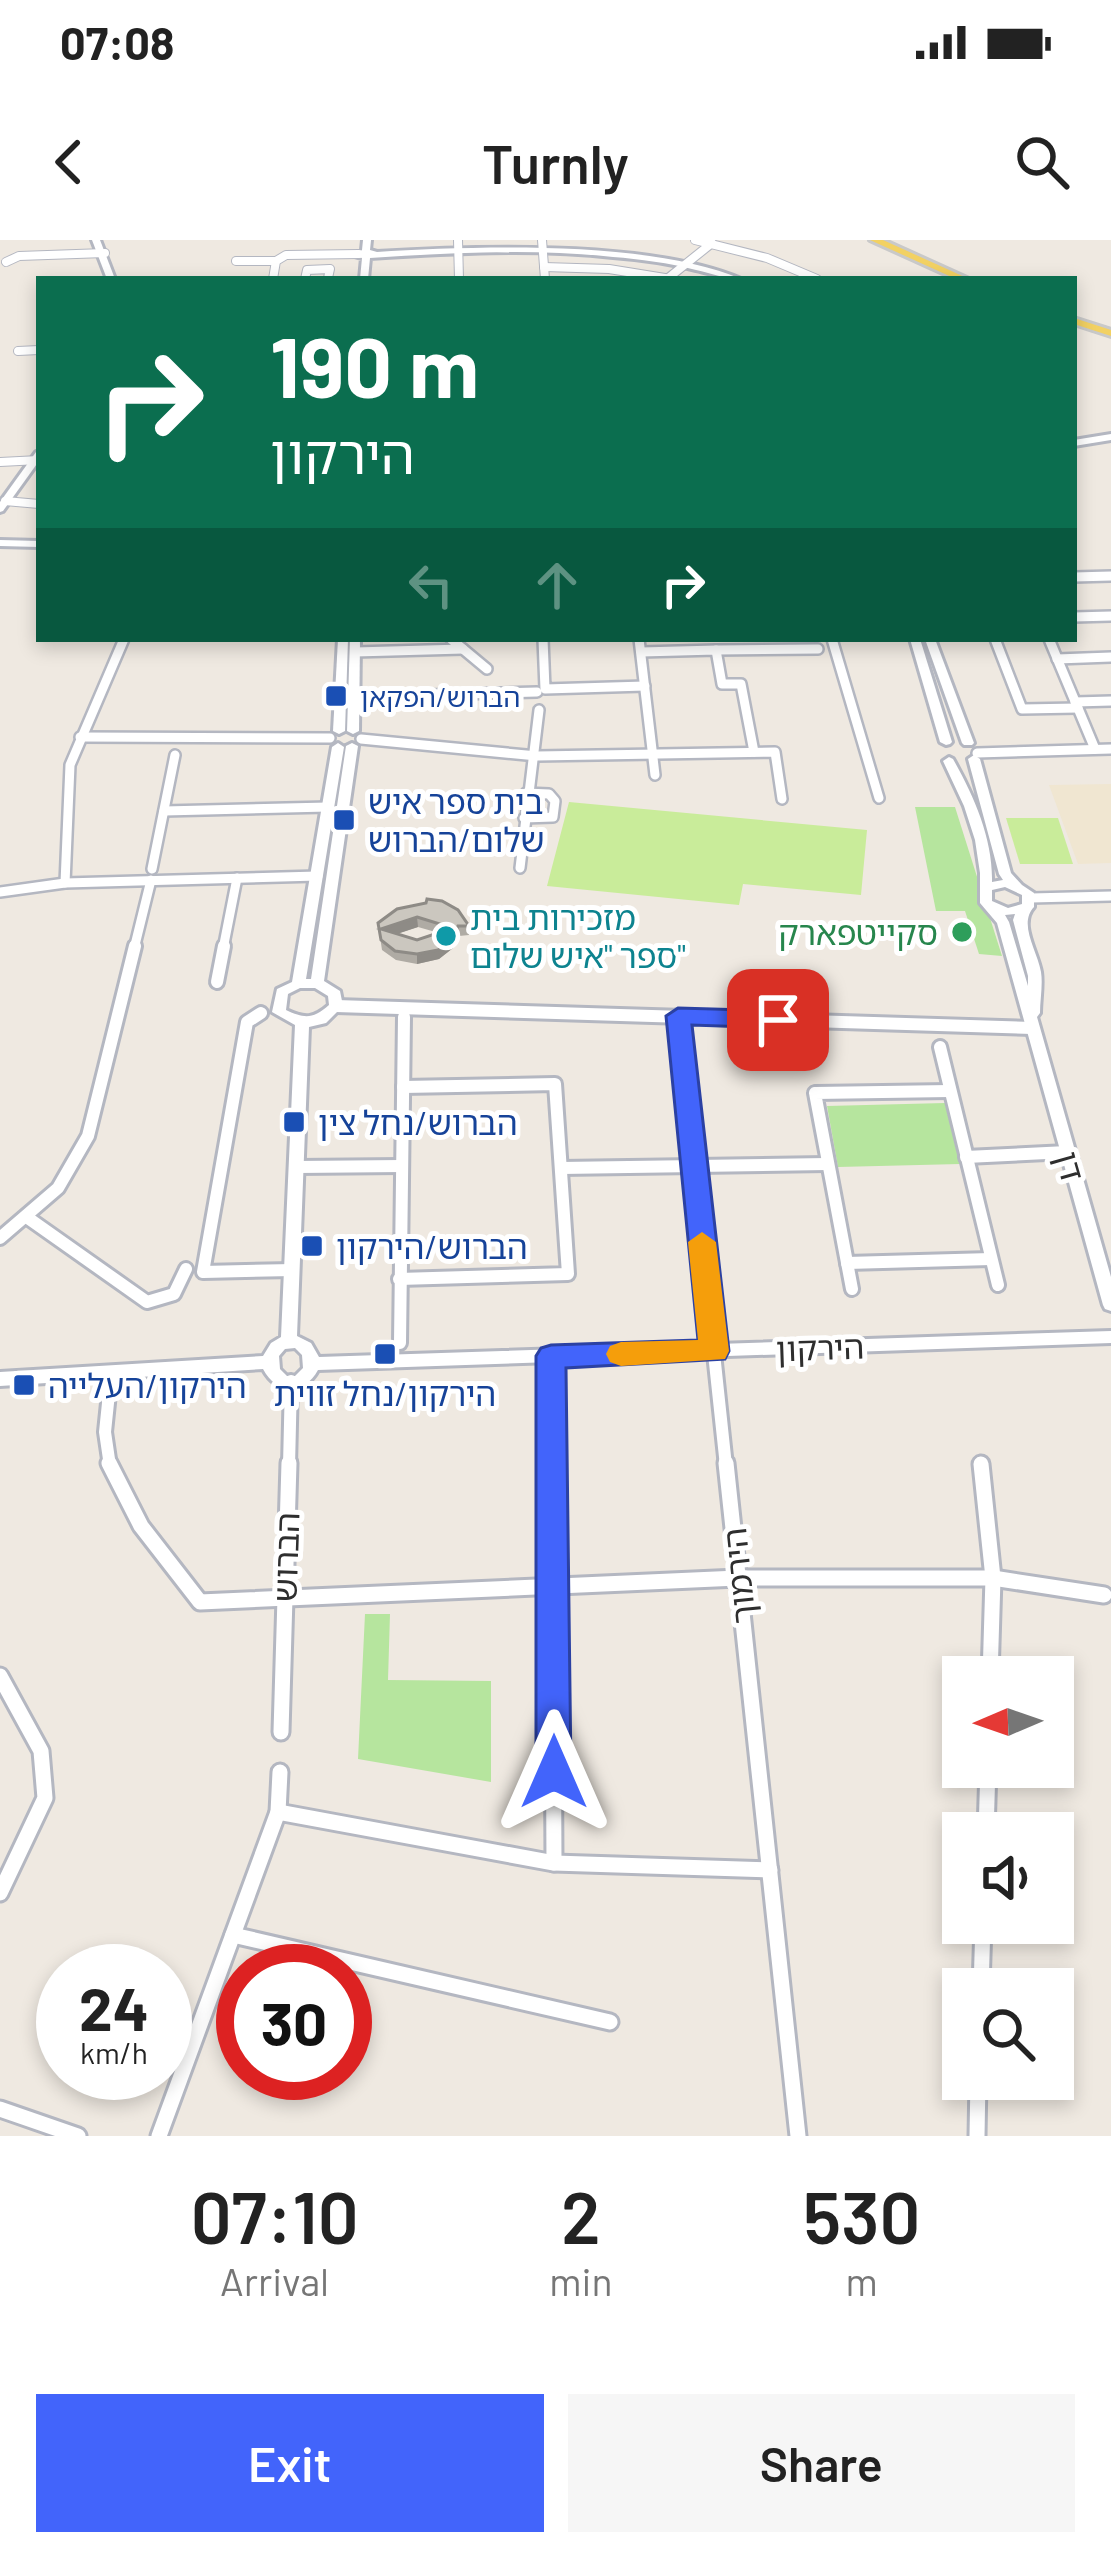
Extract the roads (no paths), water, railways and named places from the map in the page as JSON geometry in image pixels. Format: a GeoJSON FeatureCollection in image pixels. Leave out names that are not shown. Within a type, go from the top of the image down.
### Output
{"type":"FeatureCollection","features":[{"type":"Feature","properties":{"kind":"main road"},"geometry":{"type":"LineString","coordinates":[[874,240],[957,276]]}},
{"type":"Feature","properties":{"kind":"main road"},"geometry":{"type":"LineString","coordinates":[[1077,321],[1111,333]]}},
{"type":"Feature","properties":{"kind":"street"},"geometry":{"type":"LineString","coordinates":[[96,240],[110,276]]}},
{"type":"Feature","properties":{"kind":"street"},"geometry":{"type":"LineString","coordinates":[[458,240],[459,276]]}},
{"type":"Feature","properties":{"kind":"street"},"geometry":{"type":"LineString","coordinates":[[695,240],[808,276]]}},
{"type":"Feature","properties":{"kind":"street"},"geometry":{"type":"LineString","coordinates":[[672,276],[712,243]]}},
{"type":"Feature","properties":{"kind":"street"},"geometry":{"type":"LineString","coordinates":[[542,245],[545,276]]}},
{"type":"Feature","properties":{"kind":"street"},"geometry":{"type":"LineString","coordinates":[[236,261],[370,251],[458,253],[542,245],[687,263],[728,276]]}},
{"type":"Feature","properties":{"kind":"street"},"geometry":{"type":"LineString","coordinates":[[7,262],[19,256],[105,254]]}},
{"type":"Feature","properties":{"kind":"street"},"geometry":{"type":"LineString","coordinates":[[274,276],[276,261]]}},
{"type":"Feature","properties":{"kind":"street"},"geometry":{"type":"LineString","coordinates":[[544,267],[609,268],[653,276]]}},
{"type":"Feature","properties":{"kind":"street"},"geometry":{"type":"LineString","coordinates":[[306,276],[307,270],[330,269],[328,276]]}},
{"type":"Feature","properties":{"kind":"street"},"geometry":{"type":"LineString","coordinates":[[17,351],[36,350]]}},
{"type":"Feature","properties":{"kind":"street"},"geometry":{"type":"LineString","coordinates":[[1077,446],[1111,441]]}},
{"type":"Feature","properties":{"kind":"street"},"geometry":{"type":"LineString","coordinates":[[0,462],[36,458]]}},
{"type":"Feature","properties":{"kind":"street"},"geometry":{"type":"LineString","coordinates":[[3,505],[36,461]]}},
{"type":"Feature","properties":{"kind":"street"},"geometry":{"type":"LineString","coordinates":[[3,505],[36,504]]}},
{"type":"Feature","properties":{"kind":"street"},"geometry":{"type":"LineString","coordinates":[[0,547],[36,548]]}},
{"type":"Feature","properties":{"kind":"street"},"geometry":{"type":"LineString","coordinates":[[1077,577],[1111,576]]}},
{"type":"Feature","properties":{"kind":"street"},"geometry":{"type":"LineString","coordinates":[[1077,617],[1111,616]]}},
{"type":"Feature","properties":{"kind":"street"},"geometry":{"type":"LineString","coordinates":[[65,883],[65,797],[80,737],[123,642]]}},
{"type":"Feature","properties":{"kind":"street"},"geometry":{"type":"LineString","coordinates":[[317,983],[345,739],[343,642]]}},
{"type":"Feature","properties":{"kind":"street"},"geometry":{"type":"LineString","coordinates":[[455,642],[487,668]]}},
{"type":"Feature","properties":{"kind":"street"},"geometry":{"type":"LineString","coordinates":[[543,642],[544,689],[645,686]]}},
{"type":"Feature","properties":{"kind":"street"},"geometry":{"type":"LineString","coordinates":[[639,642],[655,775]]}},
{"type":"Feature","properties":{"kind":"street"},"geometry":{"type":"LineString","coordinates":[[833,642],[879,798]]}},
{"type":"Feature","properties":{"kind":"street"},"geometry":{"type":"LineString","coordinates":[[916,642],[946,742]]}},
{"type":"Feature","properties":{"kind":"street"},"geometry":{"type":"LineString","coordinates":[[931,642],[973,752],[1005,874],[1027,904]]}},
{"type":"Feature","properties":{"kind":"street"},"geometry":{"type":"LineString","coordinates":[[996,642],[1022,709],[1111,700]]}},
{"type":"Feature","properties":{"kind":"street"},"geometry":{"type":"LineString","coordinates":[[1050,642],[1095,749]]}},
{"type":"Feature","properties":{"kind":"street"},"geometry":{"type":"LineString","coordinates":[[298,984],[328,808],[353,697],[355,645],[463,649]]}},
{"type":"Feature","properties":{"kind":"street"},"geometry":{"type":"LineString","coordinates":[[716,650],[722,684],[741,684],[754,752]]}},
{"type":"Feature","properties":{"kind":"street"},"geometry":{"type":"LineString","coordinates":[[641,652],[818,650]]}},
{"type":"Feature","properties":{"kind":"street"},"geometry":{"type":"LineString","coordinates":[[1057,659],[1111,657]]}},
{"type":"Feature","properties":{"kind":"street"},"geometry":{"type":"LineString","coordinates":[[353,697],[537,692]]}},
{"type":"Feature","properties":{"kind":"street"},"geometry":{"type":"LineString","coordinates":[[520,868],[539,710]]}},
{"type":"Feature","properties":{"kind":"street"},"geometry":{"type":"LineString","coordinates":[[80,737],[177,748],[345,739],[537,756],[775,752],[782,799]]}},
{"type":"Feature","properties":{"kind":"street"},"geometry":{"type":"LineString","coordinates":[[946,742],[973,752]]}},
{"type":"Feature","properties":{"kind":"street"},"geometry":{"type":"LineString","coordinates":[[946,742],[938,752],[949,761],[963,789],[988,871],[986,888],[998,883],[1016,885]]}},
{"type":"Feature","properties":{"kind":"street"},"geometry":{"type":"LineString","coordinates":[[0,1238],[58,1188],[88,1136],[177,748]]}},
{"type":"Feature","properties":{"kind":"street"},"geometry":{"type":"LineString","coordinates":[[949,761],[973,752],[1111,749]]}},
{"type":"Feature","properties":{"kind":"street"},"geometry":{"type":"LineString","coordinates":[[524,818],[553,817],[555,810],[548,794],[526,793]]}},
{"type":"Feature","properties":{"kind":"street"},"geometry":{"type":"LineString","coordinates":[[164,811],[328,808]]}},
{"type":"Feature","properties":{"kind":"street"},"geometry":{"type":"LineString","coordinates":[[0,892],[151,874],[317,876]]}},
{"type":"Feature","properties":{"kind":"street"},"geometry":{"type":"LineString","coordinates":[[217,982],[237,878]]}},
{"type":"Feature","properties":{"kind":"street","name":"דן"},"geometry":{"type":"LineString","coordinates":[[986,888],[983,898],[1003,922],[1111,1305]]}},
{"type":"Feature","properties":{"kind":"street"},"geometry":{"type":"LineString","coordinates":[[991,907],[1111,896]]}},
{"type":"Feature","properties":{"kind":"street","name":"דן"},"geometry":{"type":"LineString","coordinates":[[1027,904],[1019,920],[1035,976],[1032,1028]]}},
{"type":"Feature","properties":{"kind":"street"},"geometry":{"type":"LineString","coordinates":[[337,1006],[331,989],[317,983],[298,984],[282,992],[277,1005],[284,1017],[302,1023],[321,1020],[337,1006],[1032,1028]]}},
{"type":"Feature","properties":{"kind":"street"},"geometry":{"type":"LineString","coordinates":[[260,1013],[247,1022],[203,1272],[293,1270]]}},
{"type":"Feature","properties":{"kind":"street","name":"הירמוך"},"geometry":{"type":"LineString","coordinates":[[678,1016],[798,2136]]}},
{"type":"Feature","properties":{"kind":"street"},"geometry":{"type":"LineString","coordinates":[[400,1343],[404,1017]]}},
{"type":"Feature","properties":{"kind":"street"},"geometry":{"type":"LineString","coordinates":[[289,1344],[302,1023]]}},
{"type":"Feature","properties":{"kind":"street"},"geometry":{"type":"LineString","coordinates":[[940,1047],[998,1285]]}},
{"type":"Feature","properties":{"kind":"street"},"geometry":{"type":"LineString","coordinates":[[400,1279],[568,1274],[555,1084],[404,1087]]}},
{"type":"Feature","properties":{"kind":"street"},"geometry":{"type":"LineString","coordinates":[[852,1288],[815,1093],[950,1090]]}},
{"type":"Feature","properties":{"kind":"street"},"geometry":{"type":"LineString","coordinates":[[966,1157],[1067,1152]]}},
{"type":"Feature","properties":{"kind":"street"},"geometry":{"type":"LineString","coordinates":[[561,1168],[827,1164]]}},
{"type":"Feature","properties":{"kind":"street"},"geometry":{"type":"LineString","coordinates":[[297,1166],[402,1166]]}},
{"type":"Feature","properties":{"kind":"street"},"geometry":{"type":"LineString","coordinates":[[28,1218],[147,1302],[174,1294],[186,1269]]}},
{"type":"Feature","properties":{"kind":"street"},"geometry":{"type":"LineString","coordinates":[[847,1263],[992,1259]]}},
{"type":"Feature","properties":{"kind":"street","name":"הירקון"},"geometry":{"type":"LineString","coordinates":[[314,1364],[1111,1337]]}},
{"type":"Feature","properties":{"kind":"street"},"geometry":{"type":"LineString","coordinates":[[289,1344],[308,1349],[314,1364],[306,1376],[291,1381],[276,1378],[268,1362],[275,1350],[289,1344]]}},
{"type":"Feature","properties":{"kind":"street"},"geometry":{"type":"LineString","coordinates":[[551,1356],[554,1863]]}},
{"type":"Feature","properties":{"kind":"street"},"geometry":{"type":"LineString","coordinates":[[0,1379],[268,1362]]}},
{"type":"Feature","properties":{"kind":"street"},"geometry":{"type":"LineString","coordinates":[[111,1373],[105,1441],[111,1470],[125,1498],[200,1602],[739,1578],[993,1578],[1104,1595]]}},
{"type":"Feature","properties":{"kind":"street","name":"הברוש"},"geometry":{"type":"LineString","coordinates":[[281,1732],[291,1381]]}},
{"type":"Feature","properties":{"kind":"street"},"geometry":{"type":"LineString","coordinates":[[981,1464],[993,1578],[991,1656]]}},
{"type":"Feature","properties":{"kind":"street"},"geometry":{"type":"LineString","coordinates":[[0,1676],[41,1751],[45,1798],[0,1893]]}},
{"type":"Feature","properties":{"kind":"street"},"geometry":{"type":"LineString","coordinates":[[159,2136],[278,1812],[280,1772]]}},
{"type":"Feature","properties":{"kind":"street"},"geometry":{"type":"LineString","coordinates":[[278,1812],[554,1863],[770,1870]]}},
{"type":"Feature","properties":{"kind":"street"},"geometry":{"type":"LineString","coordinates":[[233,1935],[610,2022]]}},
{"type":"Feature","properties":{"kind":"street"},"geometry":{"type":"LineString","coordinates":[[976,2136],[977,2100]]}},
{"type":"Feature","properties":{"kind":"street"},"geometry":{"type":"LineString","coordinates":[[0,2109],[78,2136]]}},
{"type":"Feature","properties":{"kind":"place","name":"הברוש/הפקאן"},"geometry":{"type":"Point","coordinates":[336,696]}},
{"type":"Feature","properties":{"kind":"place","name":"בית ספר איש שלום/הברוש"},"geometry":{"type":"Point","coordinates":[344,820]}},
{"type":"Feature","properties":{"kind":"place","name":"סקייטפארק"},"geometry":{"type":"Point","coordinates":[962,932]}},
{"type":"Feature","properties":{"kind":"place","name":"מזכירות בית ספר \"איש שלום\""},"geometry":{"type":"Point","coordinates":[446,936]}},
{"type":"Feature","properties":{"kind":"place","name":"הברוש/נחל צין"},"geometry":{"type":"Point","coordinates":[294,1122]}},
{"type":"Feature","properties":{"kind":"place","name":"הברוש/הירקון"},"geometry":{"type":"Point","coordinates":[312,1246]}},
{"type":"Feature","properties":{"kind":"place","name":"הירקון/נחל זווית"},"geometry":{"type":"Point","coordinates":[385,1354]}},
{"type":"Feature","properties":{"kind":"place","name":"הירקון/העלייה"},"geometry":{"type":"Point","coordinates":[24,1385]}}]}
